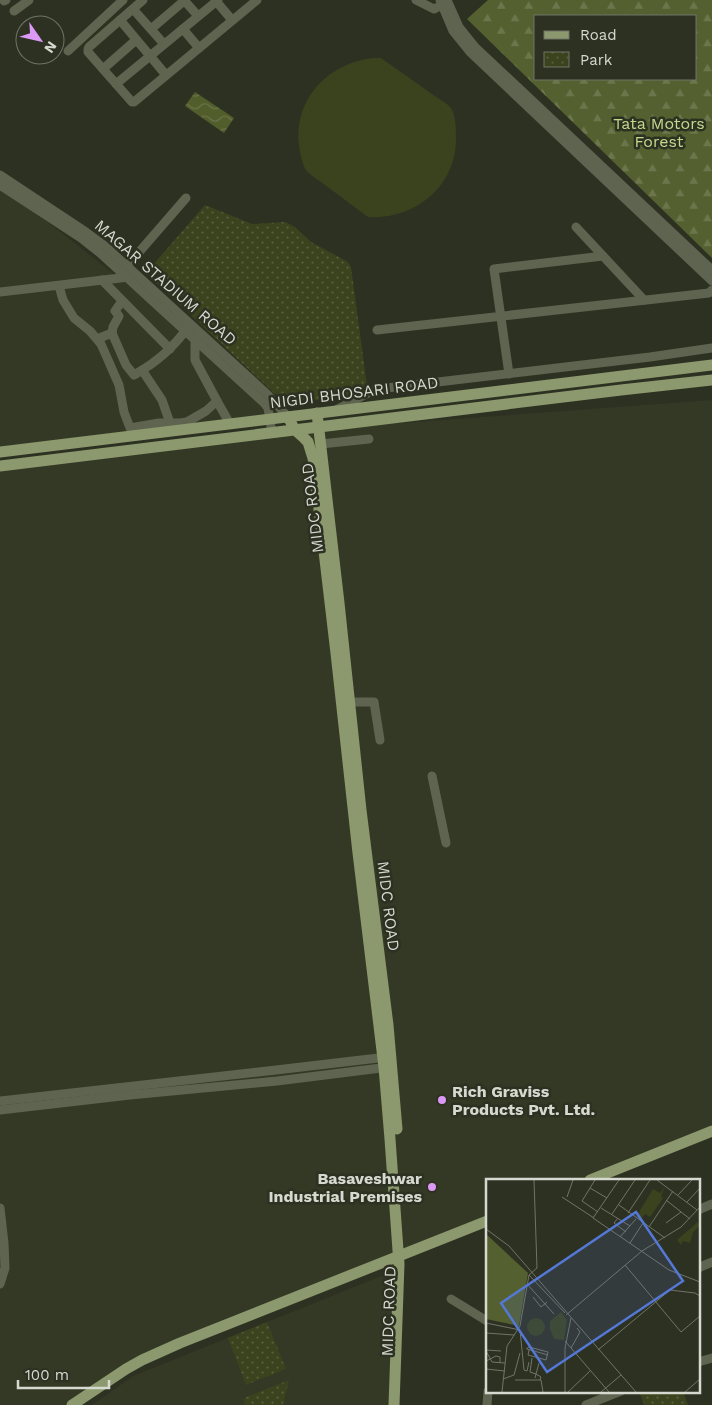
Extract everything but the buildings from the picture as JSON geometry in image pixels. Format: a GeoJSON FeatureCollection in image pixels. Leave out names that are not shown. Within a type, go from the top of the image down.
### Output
{"type":"FeatureCollection","features":[{"type":"Feature","properties":{"kind":"main road","name":"NIGDI BHOSARI ROAD"},"geometry":{"type":"LineString","coordinates":[[0,452],[185,426],[230,424],[712,365]]}},
{"type":"Feature","properties":{"kind":"main road","name":"NIGDI BHOSARI ROAD"},"geometry":{"type":"LineString","coordinates":[[0,466],[712,380]]}},
{"type":"Feature","properties":{"kind":"main road","name":"MIDC ROAD"},"geometry":{"type":"LineString","coordinates":[[317,413],[350,702],[351,756],[388,1062],[403,1258],[400,1405]]}},
{"type":"Feature","properties":{"kind":"main road","name":"MAGAR STADIUM ROAD"},"geometry":{"type":"LineString","coordinates":[[288,417],[295,430],[308,442],[313,458],[335,643],[351,756]]}},
{"type":"Feature","properties":{"kind":"main road"},"geometry":{"type":"LineString","coordinates":[[612,1177],[712,1131]]}},
{"type":"Feature","properties":{"kind":"main road"},"geometry":{"type":"LineString","coordinates":[[597,1179],[612,1177],[712,1139]]}},
{"type":"Feature","properties":{"kind":"main road"},"geometry":{"type":"LineString","coordinates":[[84,1405],[134,1372],[182,1349],[403,1258],[486,1221]]}},
{"type":"Feature","properties":{"kind":"main road"},"geometry":{"type":"LineString","coordinates":[[72,1405],[126,1369],[180,1343],[403,1258],[486,1229]]}},
{"type":"Feature","properties":{"kind":"main road","name":"MIDC ROAD"},"geometry":{"type":"LineString","coordinates":[[394,1405],[403,1258]]}},
{"type":"Feature","properties":{"kind":"street"},"geometry":{"type":"LineString","coordinates":[[14,12],[29,0]]}},
{"type":"Feature","properties":{"kind":"street"},"geometry":{"type":"LineString","coordinates":[[68,51],[123,0]]}},
{"type":"Feature","properties":{"kind":"street"},"geometry":{"type":"LineString","coordinates":[[143,0],[88,49],[88,52],[132,102],[257,0]]}},
{"type":"Feature","properties":{"kind":"street"},"geometry":{"type":"LineString","coordinates":[[151,29],[184,0],[198,16]]}},
{"type":"Feature","properties":{"kind":"street"},"geometry":{"type":"LineString","coordinates":[[416,0],[434,9],[443,1],[464,35],[712,281]]}},
{"type":"Feature","properties":{"kind":"street"},"geometry":{"type":"LineString","coordinates":[[116,84],[213,2],[232,20]]}},
{"type":"Feature","properties":{"kind":"street"},"geometry":{"type":"LineString","coordinates":[[133,8],[164,44]]}},
{"type":"Feature","properties":{"kind":"street"},"geometry":{"type":"LineString","coordinates":[[120,20],[166,76]]}},
{"type":"Feature","properties":{"kind":"street"},"geometry":{"type":"LineString","coordinates":[[183,29],[199,48]]}},
{"type":"Feature","properties":{"kind":"street"},"geometry":{"type":"LineString","coordinates":[[103,69],[136,40]]}},
{"type":"Feature","properties":{"kind":"street","name":"MAGAR STADIUM ROAD"},"geometry":{"type":"LineString","coordinates":[[0,175],[95,238],[127,266],[188,328],[195,339],[268,408],[272,433]]}},
{"type":"Feature","properties":{"kind":"street","name":"MAGAR STADIUM ROAD"},"geometry":{"type":"LineString","coordinates":[[0,185],[86,241],[126,277],[267,394],[288,417]]}},
{"type":"Feature","properties":{"kind":"street"},"geometry":{"type":"LineString","coordinates":[[620,189],[712,270]]}},
{"type":"Feature","properties":{"kind":"street"},"geometry":{"type":"LineString","coordinates":[[127,266],[186,198]]}},
{"type":"Feature","properties":{"kind":"street"},"geometry":{"type":"LineString","coordinates":[[576,228],[644,300]]}},
{"type":"Feature","properties":{"kind":"street"},"geometry":{"type":"LineString","coordinates":[[509,374],[494,269],[603,256]]}},
{"type":"Feature","properties":{"kind":"street"},"geometry":{"type":"LineString","coordinates":[[0,292],[137,276]]}},
{"type":"Feature","properties":{"kind":"street"},"geometry":{"type":"LineString","coordinates":[[102,280],[170,349]]}},
{"type":"Feature","properties":{"kind":"street"},"geometry":{"type":"LineString","coordinates":[[59,286],[63,300],[74,318],[90,331],[100,344],[118,383],[124,412],[130,428],[159,423],[185,426],[217,401]]}},
{"type":"Feature","properties":{"kind":"street"},"geometry":{"type":"LineString","coordinates":[[377,330],[711,294]]}},
{"type":"Feature","properties":{"kind":"street"},"geometry":{"type":"LineString","coordinates":[[122,301],[115,311],[119,316],[112,333],[126,365],[138,372],[162,400],[170,423]]}},
{"type":"Feature","properties":{"kind":"street"},"geometry":{"type":"LineString","coordinates":[[118,383],[158,360],[188,328]]}},
{"type":"Feature","properties":{"kind":"street"},"geometry":{"type":"LineString","coordinates":[[96,339],[112,333]]}},
{"type":"Feature","properties":{"kind":"street"},"geometry":{"type":"LineString","coordinates":[[195,339],[195,360],[230,424]]}},
{"type":"Feature","properties":{"kind":"street"},"geometry":{"type":"LineString","coordinates":[[334,411],[378,389],[712,348]]}},
{"type":"Feature","properties":{"kind":"street"},"geometry":{"type":"LineString","coordinates":[[650,357],[653,372]]}},
{"type":"Feature","properties":{"kind":"street"},"geometry":{"type":"LineString","coordinates":[[321,444],[369,439]]}},
{"type":"Feature","properties":{"kind":"street"},"geometry":{"type":"LineString","coordinates":[[350,702],[374,702],[380,740]]}},
{"type":"Feature","properties":{"kind":"street"},"geometry":{"type":"LineString","coordinates":[[432,776],[446,843]]}},
{"type":"Feature","properties":{"kind":"street"},"geometry":{"type":"LineString","coordinates":[[0,1100],[276,1070],[388,1062]]}},
{"type":"Feature","properties":{"kind":"street"},"geometry":{"type":"LineString","coordinates":[[0,1110],[277,1081],[388,1062]]}},
{"type":"Feature","properties":{"kind":"street"},"geometry":{"type":"LineString","coordinates":[[700,1209],[712,1204]]}},
{"type":"Feature","properties":{"kind":"street"},"geometry":{"type":"LineString","coordinates":[[0,1208],[2,1254],[5,1268],[0,1284]]}},
{"type":"Feature","properties":{"kind":"street"},"geometry":{"type":"LineString","coordinates":[[700,1267],[712,1262]]}},
{"type":"Feature","properties":{"kind":"street"},"geometry":{"type":"LineString","coordinates":[[451,1299],[486,1321]]}},
{"type":"Feature","properties":{"kind":"street"},"geometry":{"type":"LineString","coordinates":[[487,1405],[488,1392]]}},
{"type":"Feature","properties":{"kind":"street"},"geometry":{"type":"LineString","coordinates":[[593,1392],[602,1401]]}},
{"type":"Feature","properties":{"kind":"street"},"geometry":{"type":"LineString","coordinates":[[586,1405],[602,1401],[619,1392]]}},
{"type":"Feature","properties":{"kind":"shaded area"},"geometry":{"type":"Polygon","coordinates":[[[0,189],[49,223],[142,296],[271,416],[0,449],[0,189]]]}},
{"type":"Feature","properties":{"kind":"shaded area"},"geometry":{"type":"Polygon","coordinates":[[[712,400],[712,1134],[596,1179],[486,1179],[486,1219],[112,1372],[65,1405],[0,1405],[0,468],[293,431],[712,400]]]}},
{"type":"Feature","properties":{"kind":"shaded area"},"geometry":{"type":"Polygon","coordinates":[[[396,1270],[390,1405],[92,1405],[133,1376],[396,1270]]]}},
{"type":"Feature","properties":{"kind":"green space","name":"Tata Motors Forest"},"geometry":{"type":"Polygon","coordinates":[[[488,0],[712,0],[712,258],[467,19],[488,0]]]}},
{"type":"Feature","properties":{"kind":"green space"},"geometry":{"type":"Polygon","coordinates":[[[381,58],[448,105],[455,117],[456,137],[454,155],[449,171],[441,185],[430,196],[417,206],[402,213],[368,217],[306,170],[302,162],[299,145],[299,128],[302,112],[309,98],[329,75],[357,61],[381,58]]]}},
{"type":"Feature","properties":{"kind":"green space"},"geometry":{"type":"Polygon","coordinates":[[[205,205],[252,224],[285,222],[295,227],[311,242],[348,262],[351,267],[367,386],[334,399],[290,401],[275,394],[146,273],[205,205]]]}},
{"type":"Feature","properties":{"kind":"green space"},"geometry":{"type":"Polygon","coordinates":[[[267,1322],[286,1369],[246,1385],[228,1338],[267,1322]]]}},
{"type":"Feature","properties":{"kind":"green space"},"geometry":{"type":"Polygon","coordinates":[[[289,1380],[283,1405],[245,1405],[244,1398],[289,1380]]]}},
{"type":"Feature","properties":{"kind":"green space"},"geometry":{"type":"Polygon","coordinates":[[[645,1392],[683,1392],[688,1405],[644,1405],[640,1394],[645,1392]]]}},
{"type":"Feature","properties":{"kind":"water"},"geometry":{"type":"Polygon","coordinates":[[[195,92],[234,118],[224,133],[185,106],[195,92]]]}},
{"type":"Feature","properties":{"kind":"place","name":"Rich Graviss Products Pvt. Ltd."},"geometry":{"type":"Point","coordinates":[442,1100]}},
{"type":"Feature","properties":{"kind":"place","name":"Basaveshwar Industrial Premises"},"geometry":{"type":"Point","coordinates":[432,1187]}}]}
